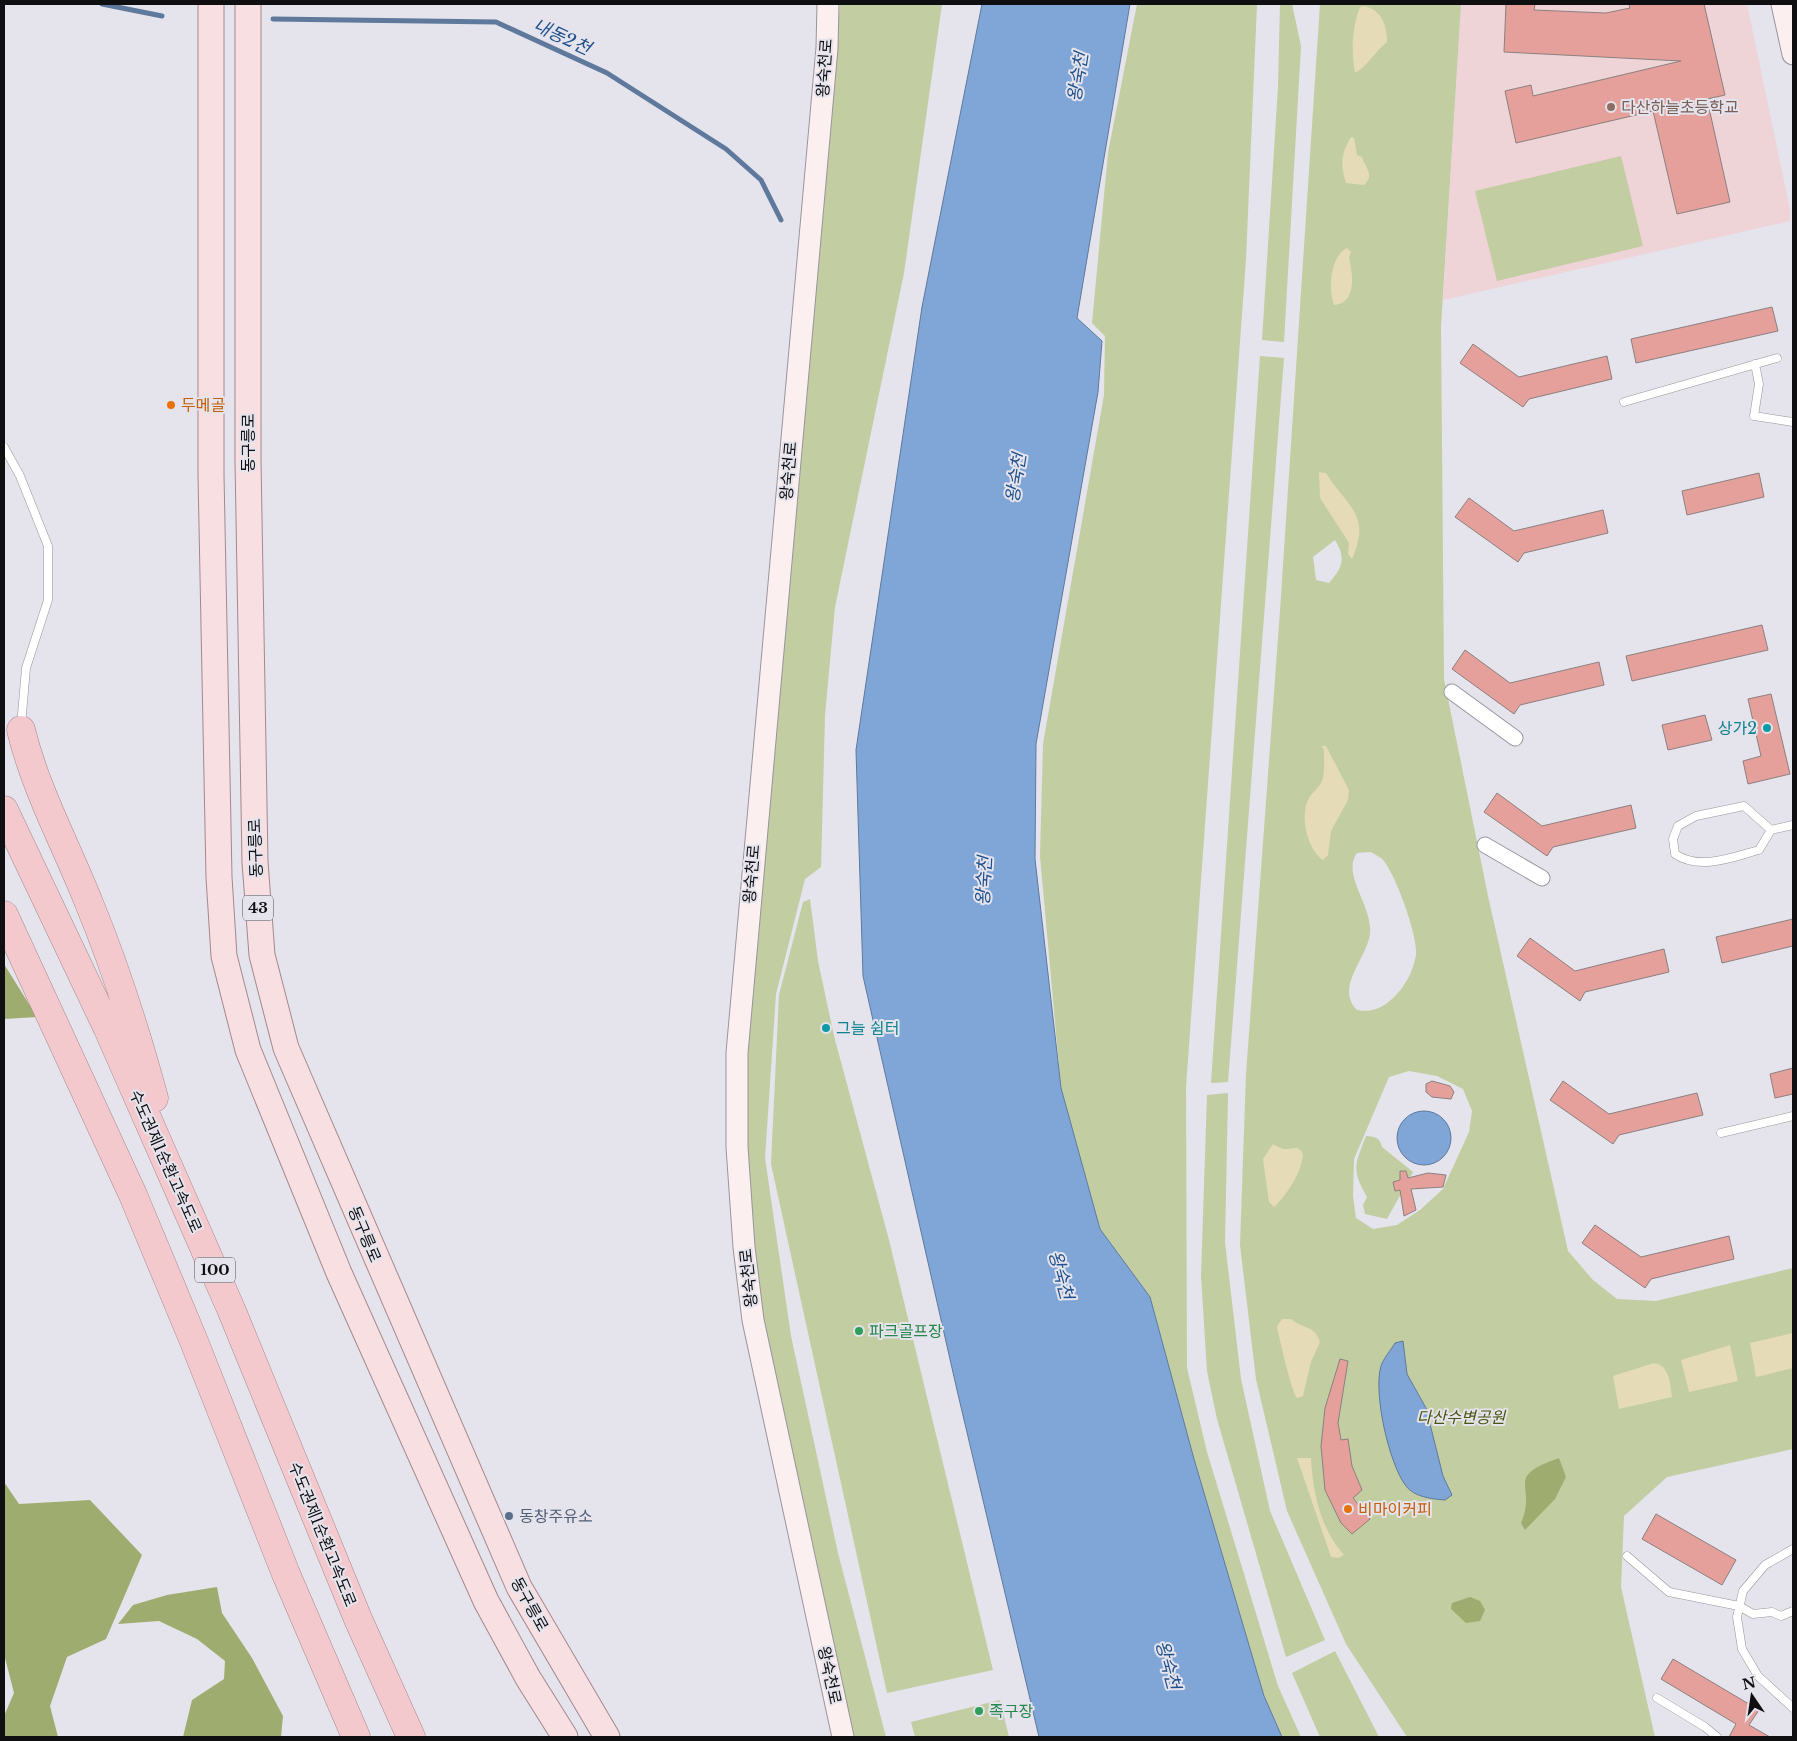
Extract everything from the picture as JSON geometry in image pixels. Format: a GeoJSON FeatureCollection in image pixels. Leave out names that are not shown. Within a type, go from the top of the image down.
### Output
{"type":"FeatureCollection","features":[{"type":"Feature","properties":{"kind":"highway"},"geometry":{"type":"LineString","coordinates":[[20,730],[40,793],[90,903],[134,1030],[179,1189]]}},
{"type":"Feature","properties":{"kind":"highway","name":"수도권제1순환고속도로"},"geometry":{"type":"LineString","coordinates":[[4,810],[108,1029],[232,1309],[358,1619],[411,1737]]}},
{"type":"Feature","properties":{"kind":"highway","name":"100"},"geometry":{"type":"LineString","coordinates":[[4,915],[133,1195],[193,1339],[286,1574],[356,1737]]}},
{"type":"Feature","properties":{"kind":"main road","name":"43"},"geometry":{"type":"LineString","coordinates":[[211,4],[211,475],[219,877],[224,956],[248,1050],[338,1273],[486,1601],[528,1678],[565,1737]]}},
{"type":"Feature","properties":{"kind":"main road","name":"동구릉로"},"geometry":{"type":"LineString","coordinates":[[248,4],[248,460],[255,862],[262,955],[286,1048],[515,1578],[607,1737]]}},
{"type":"Feature","properties":{"kind":"street","name":"왕숙천로"},"geometry":{"type":"LineString","coordinates":[[828,4],[827,48],[737,1043],[737,1138],[744,1247],[753,1320],[843,1737]]}},
{"type":"Feature","properties":{"kind":"street"},"geometry":{"type":"LineString","coordinates":[[1782,4],[1793,54]]}},
{"type":"Feature","properties":{"kind":"street"},"geometry":{"type":"LineString","coordinates":[[1452,692],[1515,738]]}},
{"type":"Feature","properties":{"kind":"street"},"geometry":{"type":"LineString","coordinates":[[1485,845],[1542,878]]}},
{"type":"Feature","properties":{"kind":"lane"},"geometry":{"type":"LineString","coordinates":[[1624,402],[1777,358]]}},
{"type":"Feature","properties":{"kind":"lane"},"geometry":{"type":"LineString","coordinates":[[1755,364],[1759,384],[1754,416],[1793,422]]}},
{"type":"Feature","properties":{"kind":"lane"},"geometry":{"type":"LineString","coordinates":[[4,447],[20,476],[48,546],[48,600],[26,668],[20,730]]}},
{"type":"Feature","properties":{"kind":"lane"},"geometry":{"type":"LineString","coordinates":[[1771,830],[1744,806],[1696,816],[1678,826],[1673,839],[1675,854],[1687,862],[1720,861],[1759,850],[1771,830],[1793,825]]}},
{"type":"Feature","properties":{"kind":"lane"},"geometry":{"type":"LineString","coordinates":[[1721,1133],[1793,1116]]}},
{"type":"Feature","properties":{"kind":"lane"},"geometry":{"type":"LineString","coordinates":[[1793,1549],[1765,1565],[1743,1591],[1736,1617],[1742,1649],[1758,1676],[1793,1708]]}},
{"type":"Feature","properties":{"kind":"lane"},"geometry":{"type":"LineString","coordinates":[[1627,1556],[1669,1592],[1739,1606],[1753,1614],[1772,1612],[1781,1616],[1793,1611]]}},
{"type":"Feature","properties":{"kind":"lane"},"geometry":{"type":"LineString","coordinates":[[1657,1698],[1705,1727],[1717,1737]]}},
{"type":"Feature","properties":{"kind":"shaded area","name":"다산하늘초등학교"},"geometry":{"type":"Polygon","coordinates":[[[1461,4],[1747,4],[1790,210],[1790,221],[1443,300],[1461,4]]]}},
{"type":"Feature","properties":{"kind":"green space"},"geometry":{"type":"Polygon","coordinates":[[[840,4],[942,4],[904,273],[835,607],[825,715],[821,867],[805,879],[776,994],[765,1158],[791,1336],[838,1553],[886,1737],[851,1737],[760,1332],[741,1067],[840,4]]]}},
{"type":"Feature","properties":{"kind":"green space"},"geometry":{"type":"Polygon","coordinates":[[[1137,4],[1257,4],[1246,259],[1186,1087],[1187,1368],[1207,1452],[1278,1686],[1301,1737],[1282,1737],[1264,1696],[1194,1459],[1150,1297],[1100,1229],[1061,1088],[1040,856],[1043,744],[1104,395],[1105,336],[1092,323],[1108,153],[1137,4]]]}},
{"type":"Feature","properties":{"kind":"green space"},"geometry":{"type":"Polygon","coordinates":[[[1280,4],[1292,4],[1301,46],[1284,342],[1262,340],[1278,87],[1280,4]]]}},
{"type":"Feature","properties":{"kind":"green space","name":"다산수변공원"},"geometry":{"type":"Polygon","coordinates":[[[1320,4],[1461,4],[1441,326],[1444,679],[1488,896],[1568,1251],[1593,1280],[1617,1299],[1656,1301],[1793,1268],[1793,1449],[1667,1477],[1624,1516],[1621,1587],[1655,1737],[1407,1737],[1346,1644],[1287,1511],[1256,1379],[1240,1245],[1246,1074],[1280,611],[1320,4]],[[1335,540],[1313,557],[1316,580],[1329,583],[1340,567],[1342,557],[1335,540]],[[1371,852],[1357,853],[1353,861],[1353,871],[1367,912],[1370,933],[1364,952],[1350,982],[1349,992],[1351,1001],[1357,1010],[1367,1011],[1384,1005],[1401,989],[1413,967],[1416,946],[1405,906],[1389,869],[1383,860],[1371,852]],[[1409,1071],[1389,1077],[1354,1159],[1353,1196],[1356,1218],[1373,1229],[1397,1225],[1420,1210],[1443,1189],[1469,1132],[1472,1111],[1463,1089],[1437,1076],[1409,1071]]]}},
{"type":"Feature","properties":{"kind":"green space"},"geometry":{"type":"Polygon","coordinates":[[[1621,156],[1643,246],[1497,281],[1475,191],[1621,156]]]}},
{"type":"Feature","properties":{"kind":"green space"},"geometry":{"type":"Polygon","coordinates":[[[1260,356],[1284,358],[1228,1082],[1211,1083],[1260,356]]]}},
{"type":"Feature","properties":{"kind":"green space","name":"파크골프장"},"geometry":{"type":"Polygon","coordinates":[[[810,899],[818,961],[834,1036],[889,1240],[993,1670],[887,1693],[771,1164],[779,995],[803,902],[810,899]]]}},
{"type":"Feature","properties":{"kind":"green space"},"geometry":{"type":"Polygon","coordinates":[[[4,964],[37,1017],[4,1019],[4,964]]]}},
{"type":"Feature","properties":{"kind":"green space"},"geometry":{"type":"Polygon","coordinates":[[[1228,1093],[1225,1242],[1241,1379],[1270,1511],[1325,1640],[1286,1657],[1217,1419],[1207,1371],[1201,1276],[1207,1095],[1228,1093]]]}},
{"type":"Feature","properties":{"kind":"green space"},"geometry":{"type":"Polygon","coordinates":[[[1366,1136],[1378,1139],[1382,1147],[1413,1172],[1387,1219],[1365,1214],[1363,1205],[1367,1197],[1359,1180],[1356,1167],[1366,1136]]]}},
{"type":"Feature","properties":{"kind":"green space"},"geometry":{"type":"Polygon","coordinates":[[[1559,1458],[1566,1477],[1555,1499],[1525,1530],[1521,1523],[1525,1510],[1526,1477],[1531,1471],[1559,1458]]]}},
{"type":"Feature","properties":{"kind":"green space"},"geometry":{"type":"Polygon","coordinates":[[[4,1482],[19,1504],[90,1500],[142,1555],[106,1639],[67,1657],[50,1706],[58,1737],[4,1737],[4,1716],[14,1693],[4,1654],[4,1482]]]}},
{"type":"Feature","properties":{"kind":"green space"},"geometry":{"type":"Polygon","coordinates":[[[217,1587],[222,1613],[252,1658],[283,1716],[281,1737],[183,1737],[192,1700],[224,1679],[225,1661],[197,1639],[159,1621],[118,1624],[133,1605],[167,1595],[217,1587]]]}},
{"type":"Feature","properties":{"kind":"green space"},"geometry":{"type":"Polygon","coordinates":[[[1470,1597],[1480,1601],[1485,1610],[1480,1621],[1466,1623],[1451,1609],[1452,1603],[1470,1597]]]}},
{"type":"Feature","properties":{"kind":"green space"},"geometry":{"type":"Polygon","coordinates":[[[1335,1651],[1379,1737],[1320,1737],[1292,1673],[1335,1651]]]}},
{"type":"Feature","properties":{"kind":"green space","name":"족구장"},"geometry":{"type":"Polygon","coordinates":[[[1000,1700],[1009,1737],[915,1737],[911,1722],[1000,1700]]]}},
{"type":"Feature","properties":{"kind":"sand"},"geometry":{"type":"Polygon","coordinates":[[[1364,6],[1375,11],[1382,19],[1386,30],[1387,42],[1355,73],[1353,57],[1354,31],[1360,7],[1364,6]]]}},
{"type":"Feature","properties":{"kind":"sand"},"geometry":{"type":"Polygon","coordinates":[[[1351,137],[1354,138],[1357,155],[1362,157],[1369,172],[1369,178],[1364,185],[1346,183],[1344,177],[1342,159],[1351,137]]]}},
{"type":"Feature","properties":{"kind":"sand"},"geometry":{"type":"Polygon","coordinates":[[[1347,248],[1351,252],[1349,258],[1352,272],[1352,287],[1347,299],[1334,305],[1331,291],[1332,274],[1337,258],[1347,248]]]}},
{"type":"Feature","properties":{"kind":"sand"},"geometry":{"type":"Polygon","coordinates":[[[1319,472],[1326,473],[1349,503],[1358,521],[1357,544],[1352,559],[1348,554],[1349,543],[1320,498],[1319,472]]]}},
{"type":"Feature","properties":{"kind":"sand"},"geometry":{"type":"Polygon","coordinates":[[[1321,746],[1326,746],[1349,790],[1348,800],[1331,831],[1328,855],[1323,860],[1317,855],[1309,841],[1305,824],[1308,800],[1321,784],[1323,777],[1324,750],[1321,746]]]}},
{"type":"Feature","properties":{"kind":"sand"},"geometry":{"type":"Polygon","coordinates":[[[1273,1144],[1284,1149],[1297,1148],[1303,1154],[1300,1168],[1293,1183],[1274,1207],[1269,1202],[1263,1159],[1273,1144]]]}},
{"type":"Feature","properties":{"kind":"sand"},"geometry":{"type":"Polygon","coordinates":[[[1282,1319],[1291,1319],[1312,1330],[1320,1342],[1311,1362],[1303,1396],[1297,1398],[1289,1376],[1277,1326],[1282,1319]]]}},
{"type":"Feature","properties":{"kind":"sand"},"geometry":{"type":"Polygon","coordinates":[[[1793,1333],[1793,1368],[1756,1377],[1750,1343],[1793,1333]]]}},
{"type":"Feature","properties":{"kind":"sand"},"geometry":{"type":"Polygon","coordinates":[[[1730,1345],[1738,1381],[1689,1392],[1681,1360],[1730,1345]]]}},
{"type":"Feature","properties":{"kind":"sand"},"geometry":{"type":"Polygon","coordinates":[[[1654,1363],[1666,1371],[1670,1381],[1672,1397],[1619,1409],[1613,1376],[1654,1363]]]}},
{"type":"Feature","properties":{"kind":"sand"},"geometry":{"type":"Polygon","coordinates":[[[1297,1458],[1311,1458],[1319,1510],[1329,1533],[1344,1555],[1338,1558],[1331,1557],[1297,1458]]]}},
{"type":"Feature","properties":{"kind":"water","name":"왕숙천"},"geometry":{"type":"Polygon","coordinates":[[[982,4],[1130,4],[1077,318],[1102,341],[1098,392],[1036,744],[1035,859],[1061,1088],[1100,1229],[1150,1297],[1194,1459],[1264,1696],[1282,1737],[1039,1737],[957,1390],[863,976],[856,750],[922,307],[982,4]]]}},
{"type":"Feature","properties":{"kind":"water"},"geometry":{"type":"Polygon","coordinates":[[[1424,1111],[1443,1119],[1451,1138],[1443,1157],[1424,1165],[1405,1157],[1397,1138],[1405,1119],[1424,1111]]]}},
{"type":"Feature","properties":{"kind":"water"},"geometry":{"type":"Polygon","coordinates":[[[1403,1341],[1407,1374],[1426,1408],[1443,1476],[1452,1495],[1445,1500],[1424,1497],[1409,1490],[1394,1462],[1384,1428],[1379,1393],[1381,1366],[1395,1343],[1403,1341]]]}},
{"type":"Feature","properties":{"kind":"building"},"geometry":{"type":"Polygon","coordinates":[[[1506,4],[1535,4],[1534,10],[1606,13],[1630,8],[1629,4],[1704,4],[1725,95],[1707,99],[1730,202],[1677,214],[1653,111],[1516,143],[1505,91],[1531,85],[1533,96],[1681,61],[1504,52],[1506,4]]]}},
{"type":"Feature","properties":{"kind":"building"},"geometry":{"type":"Polygon","coordinates":[[[1772,307],[1778,331],[1636,363],[1631,339],[1772,307]]]}},
{"type":"Feature","properties":{"kind":"building"},"geometry":{"type":"Polygon","coordinates":[[[1473,344],[1519,377],[1607,356],[1612,379],[1529,399],[1523,407],[1460,363],[1473,344]]]}},
{"type":"Feature","properties":{"kind":"building"},"geometry":{"type":"Polygon","coordinates":[[[1759,473],[1764,497],[1687,515],[1682,491],[1759,473]]]}},
{"type":"Feature","properties":{"kind":"building"},"geometry":{"type":"Polygon","coordinates":[[[1469,498],[1514,531],[1603,510],[1608,533],[1524,553],[1518,562],[1455,517],[1469,498]]]}},
{"type":"Feature","properties":{"kind":"building"},"geometry":{"type":"Polygon","coordinates":[[[1762,625],[1768,650],[1632,681],[1626,656],[1762,625]]]}},
{"type":"Feature","properties":{"kind":"building"},"geometry":{"type":"Polygon","coordinates":[[[1465,650],[1510,683],[1599,662],[1604,685],[1520,705],[1514,714],[1452,669],[1465,650]]]}},
{"type":"Feature","properties":{"kind":"building","name":"상가2"},"geometry":{"type":"Polygon","coordinates":[[[1771,694],[1790,774],[1748,784],[1743,761],[1761,756],[1748,699],[1771,694]]]}},
{"type":"Feature","properties":{"kind":"building"},"geometry":{"type":"Polygon","coordinates":[[[1705,715],[1712,740],[1668,750],[1662,725],[1705,715]]]}},
{"type":"Feature","properties":{"kind":"building"},"geometry":{"type":"Polygon","coordinates":[[[1497,793],[1542,826],[1631,805],[1636,828],[1553,847],[1547,856],[1484,812],[1497,793]]]}},
{"type":"Feature","properties":{"kind":"building"},"geometry":{"type":"Polygon","coordinates":[[[1793,919],[1793,946],[1722,963],[1716,937],[1793,919]]]}},
{"type":"Feature","properties":{"kind":"building"},"geometry":{"type":"Polygon","coordinates":[[[1530,938],[1575,971],[1664,949],[1669,972],[1585,992],[1580,1001],[1517,956],[1530,938]]]}},
{"type":"Feature","properties":{"kind":"building"},"geometry":{"type":"Polygon","coordinates":[[[1793,1068],[1793,1094],[1775,1098],[1770,1074],[1793,1068]]]}},
{"type":"Feature","properties":{"kind":"building"},"geometry":{"type":"Polygon","coordinates":[[[1432,1081],[1450,1086],[1454,1092],[1451,1099],[1432,1097],[1426,1092],[1426,1084],[1432,1081]]]}},
{"type":"Feature","properties":{"kind":"building"},"geometry":{"type":"Polygon","coordinates":[[[1563,1081],[1609,1114],[1697,1093],[1703,1115],[1619,1135],[1613,1144],[1550,1100],[1563,1081]]]}},
{"type":"Feature","properties":{"kind":"building"},"geometry":{"type":"Polygon","coordinates":[[[1400,1171],[1406,1171],[1408,1178],[1428,1173],[1446,1175],[1443,1187],[1411,1189],[1416,1210],[1404,1216],[1400,1190],[1395,1191],[1393,1182],[1400,1180],[1400,1171]]]}},
{"type":"Feature","properties":{"kind":"building"},"geometry":{"type":"Polygon","coordinates":[[[1595,1225],[1641,1257],[1729,1236],[1734,1259],[1651,1279],[1645,1288],[1582,1243],[1595,1225]]]}},
{"type":"Feature","properties":{"kind":"building"},"geometry":{"type":"Polygon","coordinates":[[[1340,1359],[1348,1361],[1338,1423],[1341,1440],[1348,1439],[1352,1466],[1362,1490],[1353,1498],[1370,1519],[1352,1534],[1341,1523],[1325,1490],[1321,1446],[1325,1408],[1340,1359]]]}},
{"type":"Feature","properties":{"kind":"building"},"geometry":{"type":"Polygon","coordinates":[[[1656,1514],[1736,1560],[1722,1585],[1642,1539],[1656,1514]]]}},
{"type":"Feature","properties":{"kind":"building"},"geometry":{"type":"Polygon","coordinates":[[[1673,1659],[1759,1710],[1749,1725],[1770,1737],[1729,1737],[1736,1724],[1661,1679],[1673,1659]]]}},
{"type":"Feature","properties":{"kind":"waterway","name":"내동2천"},"geometry":{"type":"LineString","coordinates":[[102,4],[162,16]]}},
{"type":"Feature","properties":{"kind":"waterway","name":"내동2천"},"geometry":{"type":"LineString","coordinates":[[273,19],[496,22],[607,73],[726,149],[761,180],[781,220]]}},
{"type":"Feature","properties":{"kind":"place","name":"다산하늘초등학교"},"geometry":{"type":"Point","coordinates":[1611,107]}},
{"type":"Feature","properties":{"kind":"place","name":"두메골"},"geometry":{"type":"Point","coordinates":[171,405]}},
{"type":"Feature","properties":{"kind":"place","name":"상가2"},"geometry":{"type":"Point","coordinates":[1767,728]}},
{"type":"Feature","properties":{"kind":"place","name":"그늘 쉼터"},"geometry":{"type":"Point","coordinates":[826,1028]}},
{"type":"Feature","properties":{"kind":"place","name":"파크골프장"},"geometry":{"type":"Point","coordinates":[859,1331]}},
{"type":"Feature","properties":{"kind":"place","name":"비마이커피"},"geometry":{"type":"Point","coordinates":[1348,1509]}},
{"type":"Feature","properties":{"kind":"place","name":"동창주유소"},"geometry":{"type":"Point","coordinates":[509,1516]}},
{"type":"Feature","properties":{"kind":"place","name":"족구장"},"geometry":{"type":"Point","coordinates":[979,1711]}}]}
